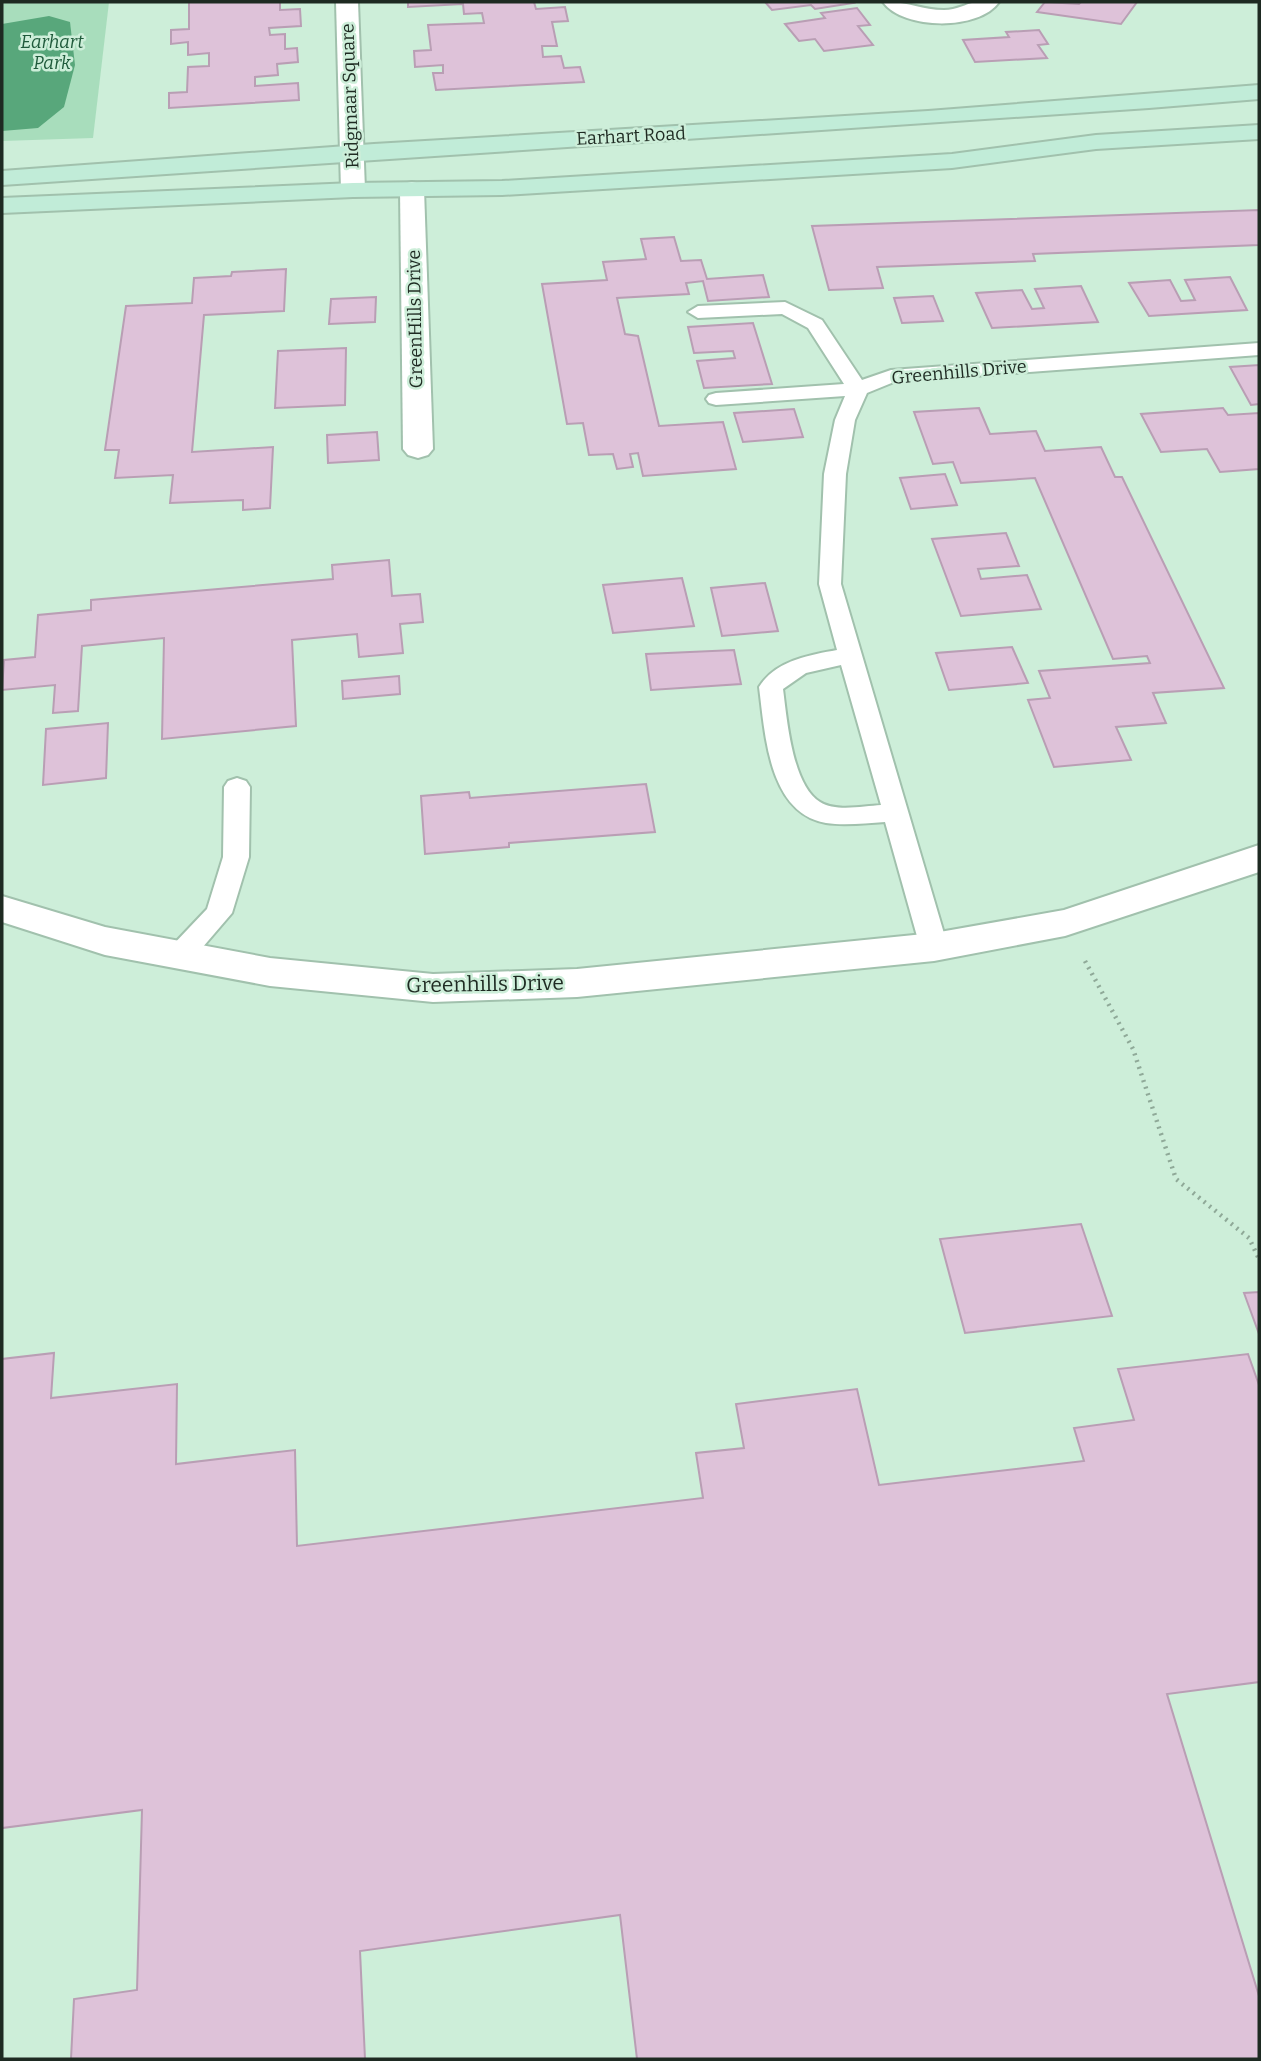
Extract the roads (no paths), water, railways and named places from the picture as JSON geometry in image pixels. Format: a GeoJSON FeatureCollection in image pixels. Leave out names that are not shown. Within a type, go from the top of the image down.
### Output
{"type":"FeatureCollection","features":[{"type":"Feature","properties":{"kind":"street","name":"Ridgmaar Square"},"geometry":{"type":"LineString","coordinates":[[347,2],[353,190]]}},
{"type":"Feature","properties":{"kind":"street"},"geometry":{"type":"LineString","coordinates":[[894,2],[906,10],[938,16],[969,13],[981,9],[988,2]]}},
{"type":"Feature","properties":{"kind":"street","name":"Earhart Road"},"geometry":{"type":"LineString","coordinates":[[2,178],[75,175],[167,165],[353,153],[990,115],[1259,92]]}},
{"type":"Feature","properties":{"kind":"street"},"geometry":{"type":"LineString","coordinates":[[2,206],[353,190],[502,188],[952,161],[1096,142],[1259,132]]}},
{"type":"Feature","properties":{"kind":"street","name":"GreenHills Drive"},"geometry":{"type":"LineString","coordinates":[[412,189],[418,449]]}},
{"type":"Feature","properties":{"kind":"street","name":"Greenhills Drive"},"geometry":{"type":"LineString","coordinates":[[2,909],[105,941],[270,972],[433,988],[577,983],[934,947],[1065,923],[1230,870],[1259,858]]}},
{"type":"Feature","properties":{"kind":"lane"},"geometry":{"type":"LineString","coordinates":[[698,312],[785,308],[815,324],[858,389],[845,420],[835,474],[830,584],[934,947]]}},
{"type":"Feature","properties":{"kind":"lane","name":"Greenhills Drive"},"geometry":{"type":"LineString","coordinates":[[716,398],[858,389],[891,376],[1259,349]]}},
{"type":"Feature","properties":{"kind":"lane"},"geometry":{"type":"LineString","coordinates":[[850,656],[803,664],[782,675],[771,687],[780,746],[796,793],[806,807],[823,814],[896,813]]}},
{"type":"Feature","properties":{"kind":"lane"},"geometry":{"type":"LineString","coordinates":[[180,955],[219,913],[236,857],[237,787]]}},
{"type":"Feature","properties":{"kind":"park label","name":"Earhart Park"},"geometry":{"type":"Point","coordinates":[52,52]}}]}
